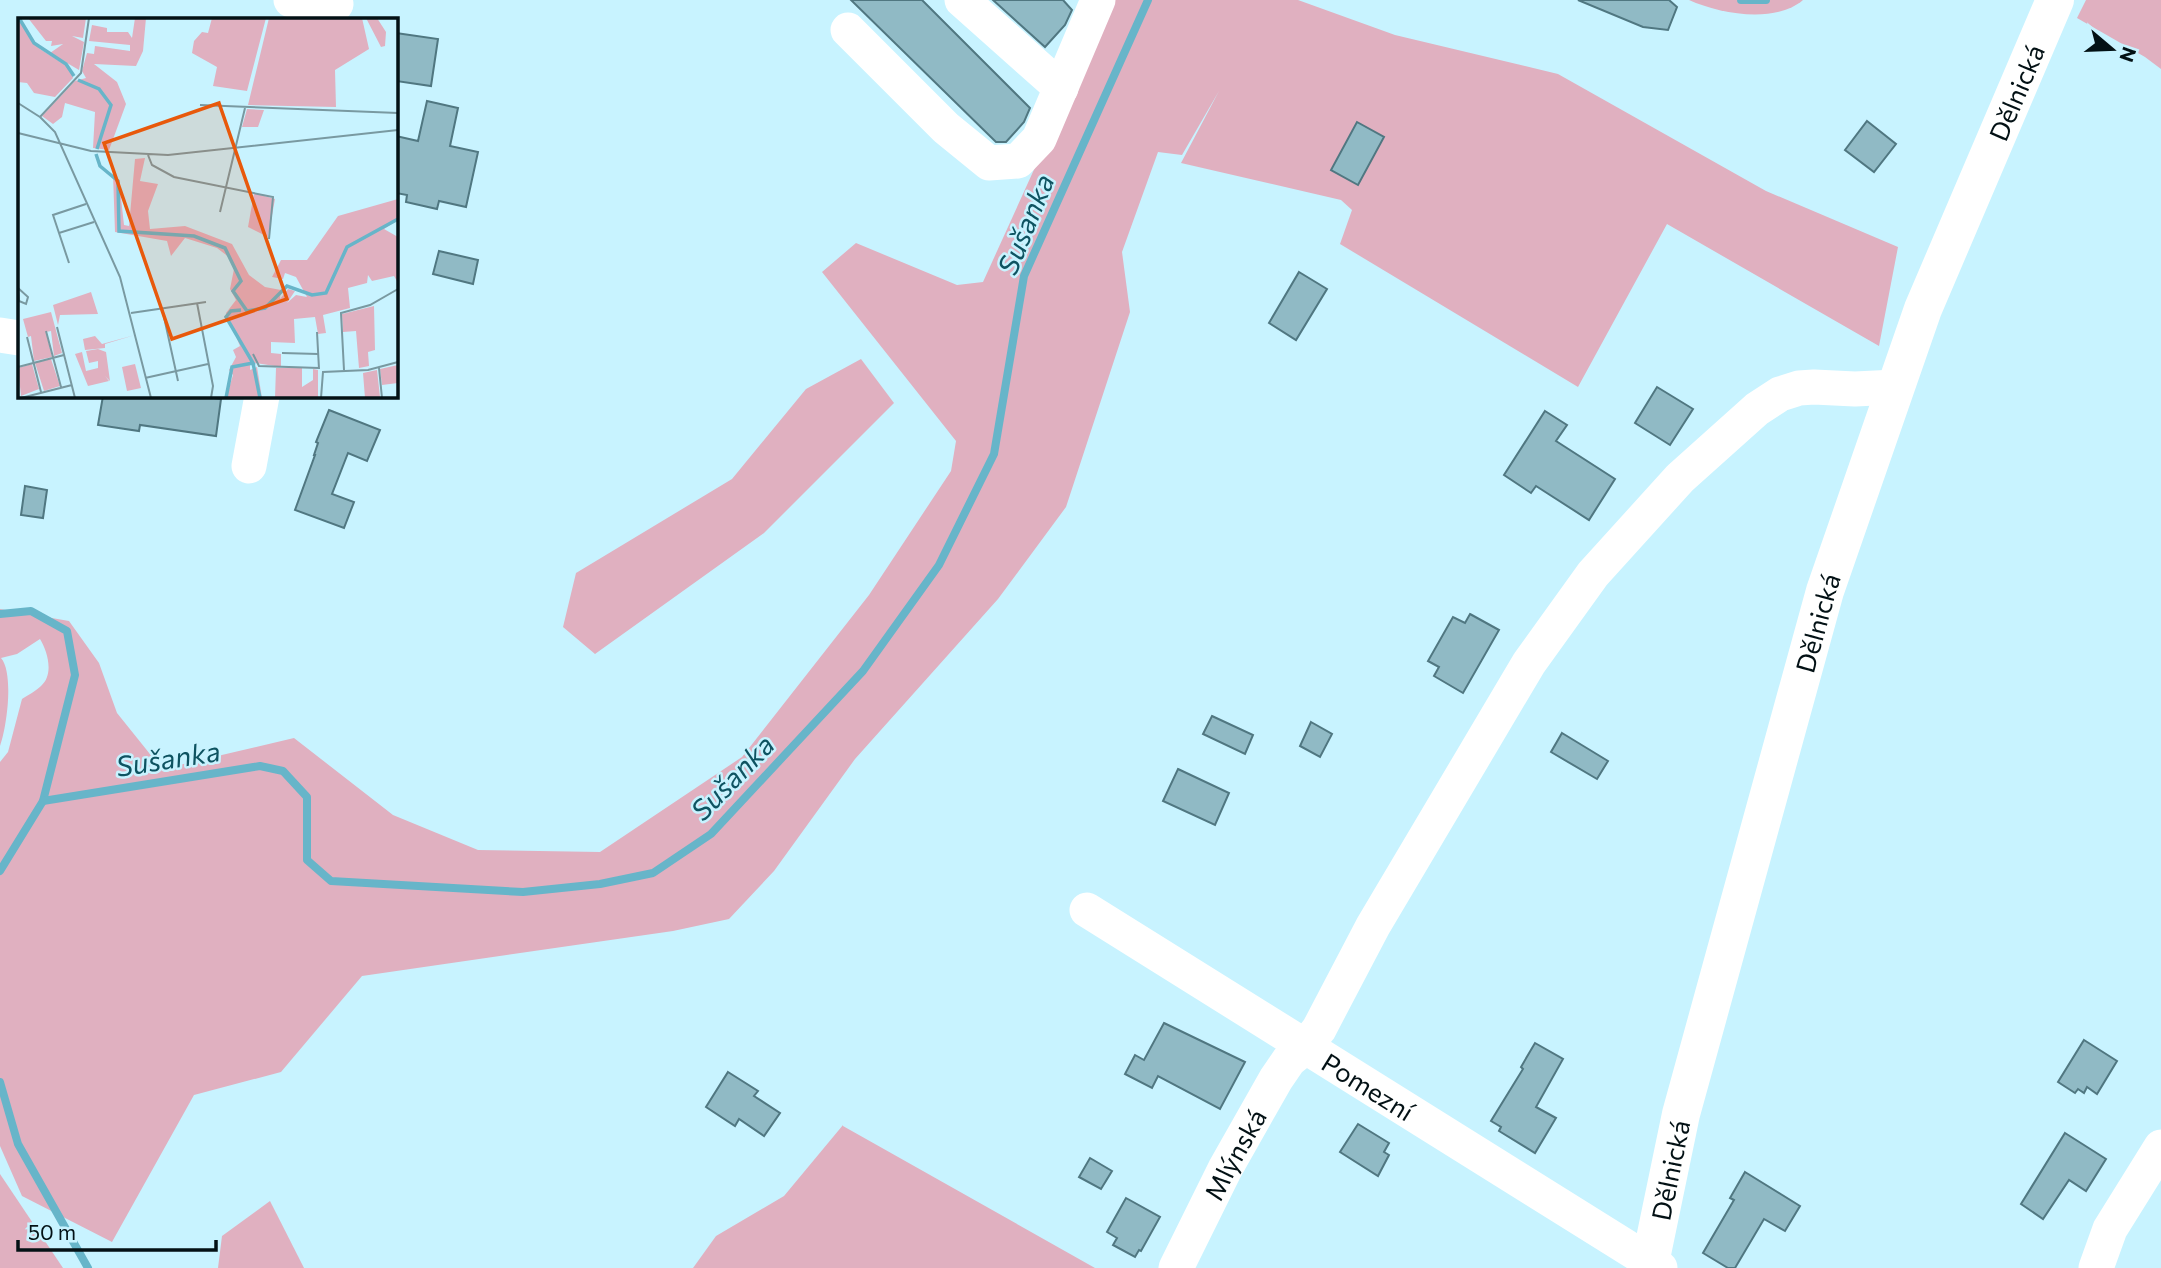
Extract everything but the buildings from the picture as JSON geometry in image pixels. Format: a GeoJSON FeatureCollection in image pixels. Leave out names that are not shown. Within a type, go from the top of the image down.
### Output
{"type":"FeatureCollection","features":[{"type":"Feature","properties":{"kind":"main road","name":"Dělnická"},"geometry":{"type":"LineString","coordinates":[[1653,1266],[1681,1114],[1825,591],[1923,309],[2055,0]]}},
{"type":"Feature","properties":{"kind":"street"},"geometry":{"type":"LineString","coordinates":[[291,0],[336,8]]}},
{"type":"Feature","properties":{"kind":"street"},"geometry":{"type":"LineString","coordinates":[[962,0],[1061,88]]}},
{"type":"Feature","properties":{"kind":"street"},"geometry":{"type":"LineString","coordinates":[[848,30],[946,128],[989,163],[1018,161],[1039,139],[1098,0]]}},
{"type":"Feature","properties":{"kind":"street"},"geometry":{"type":"LineString","coordinates":[[0,335],[18,338]]}},
{"type":"Feature","properties":{"kind":"street","name":"Mlýnská"},"geometry":{"type":"LineString","coordinates":[[1176,1268],[1225,1169],[1276,1079],[1289,1060],[1304,1048],[1319,1029],[1373,926],[1529,663],[1592,574],[1680,478],[1748,416],[1780,394],[1814,387],[1896,387]]}},
{"type":"Feature","properties":{"kind":"street"},"geometry":{"type":"LineString","coordinates":[[249,466],[262,397]]}},
{"type":"Feature","properties":{"kind":"street","name":"Pomezní"},"geometry":{"type":"LineString","coordinates":[[1087,910],[1653,1266]]}},
{"type":"Feature","properties":{"kind":"street"},"geometry":{"type":"LineString","coordinates":[[2096,1268],[2110,1229],[2161,1147]]}},
{"type":"Feature","properties":{"kind":"shaded area"},"geometry":{"type":"Polygon","coordinates":[[[1111,0],[1298,0],[1395,35],[1558,74],[1766,191],[1898,247],[1879,346],[1667,224],[1578,387],[1340,244],[1352,210],[1341,200],[1181,163],[1219,91],[1182,155],[1158,152],[1122,252],[1130,312],[1066,507],[998,599],[855,759],[774,871],[729,919],[673,931],[362,976],[281,1072],[194,1095],[112,1242],[22,1196],[0,1146],[0,762],[8,752],[22,699],[37,690],[45,681],[49,670],[40,639],[17,654],[1,658],[5,665],[8,687],[7,714],[0,746],[0,609],[69,621],[99,663],[117,713],[162,769],[294,738],[393,815],[478,850],[600,852],[742,757],[869,595],[951,471],[956,441],[822,272],[856,243],[957,285],[983,282],[1111,0]]]}},
{"type":"Feature","properties":{"kind":"shaded area"},"geometry":{"type":"Polygon","coordinates":[[[1689,0],[1803,0],[1778,12],[1747,14],[1716,9],[1689,0]]]}},
{"type":"Feature","properties":{"kind":"shaded area"},"geometry":{"type":"Polygon","coordinates":[[[2086,0],[2161,0],[2161,69],[2077,18],[2086,0]]]}},
{"type":"Feature","properties":{"kind":"shaded area"},"geometry":{"type":"Polygon","coordinates":[[[861,359],[894,403],[764,533],[595,654],[563,627],[576,573],[732,479],[806,389],[861,359]]]}},
{"type":"Feature","properties":{"kind":"shaded area"},"geometry":{"type":"Polygon","coordinates":[[[843,1125],[1095,1268],[693,1268],[716,1236],[784,1196],[843,1125]]]}},
{"type":"Feature","properties":{"kind":"shaded area"},"geometry":{"type":"Polygon","coordinates":[[[0,1174],[63,1268],[0,1268],[0,1174]]]}},
{"type":"Feature","properties":{"kind":"shaded area"},"geometry":{"type":"Polygon","coordinates":[[[270,1201],[304,1268],[218,1268],[222,1236],[270,1201]]]}},
{"type":"Feature","properties":{"kind":"waterway","name":"Sušanka"},"geometry":{"type":"LineString","coordinates":[[0,871],[43,801],[260,766],[283,771],[307,797],[307,860],[331,881],[523,892],[600,884],[653,873],[711,834],[863,671],[939,565],[994,454],[1024,276],[1148,0]]}},
{"type":"Feature","properties":{"kind":"waterway","name":"Sušanka"},"geometry":{"type":"LineString","coordinates":[[1741,0],[1766,0]]}},
{"type":"Feature","properties":{"kind":"waterway"},"geometry":{"type":"LineString","coordinates":[[0,614],[31,611],[67,631],[75,675],[43,801]]}},
{"type":"Feature","properties":{"kind":"waterway","name":"Sušanka"},"geometry":{"type":"LineString","coordinates":[[0,1082],[18,1144],[88,1268]]}}]}
